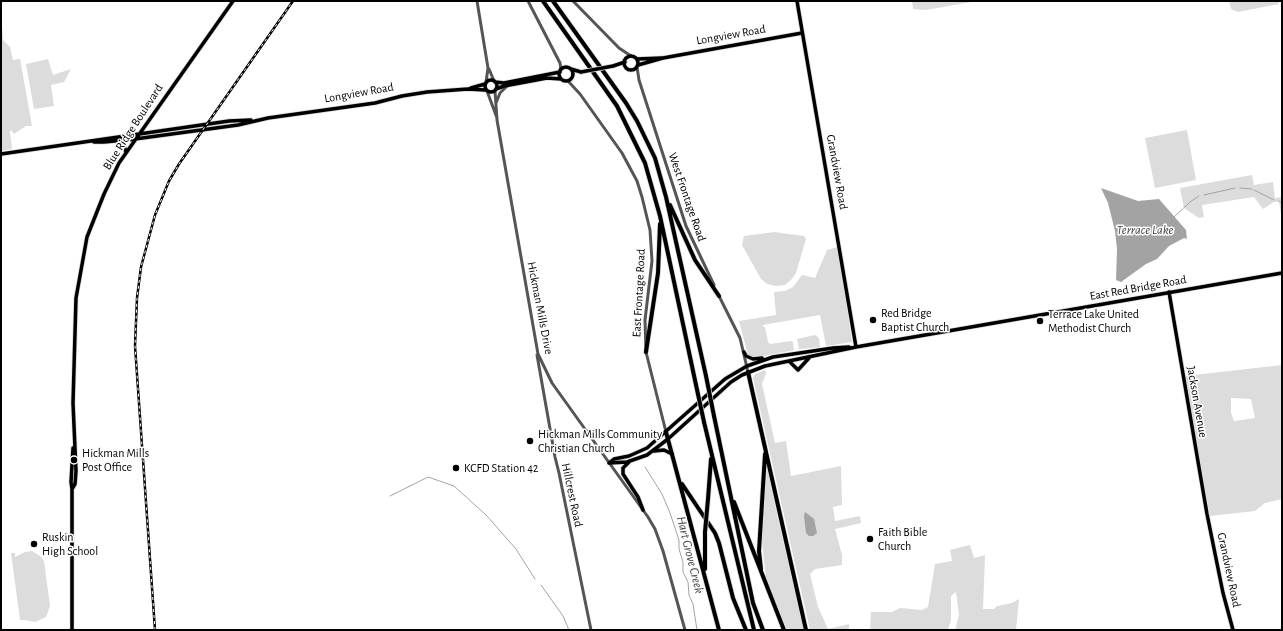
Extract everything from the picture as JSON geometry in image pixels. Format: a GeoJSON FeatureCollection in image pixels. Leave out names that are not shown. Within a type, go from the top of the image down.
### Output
{"type":"FeatureCollection","features":[{"type":"Feature","properties":{"kind":"highway"},"geometry":{"type":"LineString","coordinates":[[542,1],[617,106],[645,163],[660,216],[704,422],[754,630]]}},
{"type":"Feature","properties":{"kind":"highway"},"geometry":{"type":"LineString","coordinates":[[553,1],[637,121],[655,158],[666,197],[706,376],[754,603],[763,630]]}},
{"type":"Feature","properties":{"kind":"highway"},"geometry":{"type":"LineString","coordinates":[[666,197],[695,260],[719,296]]}},
{"type":"Feature","properties":{"kind":"highway"},"geometry":{"type":"LineString","coordinates":[[646,352],[658,273],[660,216]]}},
{"type":"Feature","properties":{"kind":"highway"},"geometry":{"type":"LineString","coordinates":[[748,372],[806,630]]}},
{"type":"Feature","properties":{"kind":"highway"},"geometry":{"type":"LineString","coordinates":[[666,432],[719,630]]}},
{"type":"Feature","properties":{"kind":"highway"},"geometry":{"type":"LineString","coordinates":[[761,574],[759,551],[764,475],[764,441]]}},
{"type":"Feature","properties":{"kind":"highway"},"geometry":{"type":"LineString","coordinates":[[705,578],[703,546],[711,452]]}},
{"type":"Feature","properties":{"kind":"highway"},"geometry":{"type":"LineString","coordinates":[[679,478],[689,496],[715,533],[723,553],[737,611],[746,630]]}},
{"type":"Feature","properties":{"kind":"highway"},"geometry":{"type":"LineString","coordinates":[[730,495],[740,516],[761,574],[784,630]]}},
{"type":"Feature","properties":{"kind":"main road","name":"Blue Ridge Boulevard"},"geometry":{"type":"LineString","coordinates":[[72,630],[71,472],[74,447],[76,304],[82,258],[87,237],[104,194],[126,153],[233,1]]}},
{"type":"Feature","properties":{"kind":"main road","name":"Grandview Road"},"geometry":{"type":"LineString","coordinates":[[797,1],[842,257],[856,347]]}},
{"type":"Feature","properties":{"kind":"main road","name":"Longview Road"},"geometry":{"type":"LineString","coordinates":[[638,66],[663,58],[802,33]]}},
{"type":"Feature","properties":{"kind":"main road"},"geometry":{"type":"LineString","coordinates":[[580,72],[566,67],[560,71],[504,83],[495,81],[496,90],[509,85],[547,78],[568,81],[580,72],[618,65],[625,62],[627,58],[631,56],[637,59],[638,66],[631,70],[625,66],[618,65]]}},
{"type":"Feature","properties":{"kind":"main road","name":"Longview Road"},"geometry":{"type":"LineString","coordinates":[[637,59],[663,58]]}},
{"type":"Feature","properties":{"kind":"main road"},"geometry":{"type":"LineString","coordinates":[[570,69],[572,77]]}},
{"type":"Feature","properties":{"kind":"main road"},"geometry":{"type":"LineString","coordinates":[[560,71],[561,79]]}},
{"type":"Feature","properties":{"kind":"main road","name":"Longview Road"},"geometry":{"type":"LineString","coordinates":[[468,89],[495,81]]}},
{"type":"Feature","properties":{"kind":"main road"},"geometry":{"type":"LineString","coordinates":[[485,83],[486,91]]}},
{"type":"Feature","properties":{"kind":"main road","name":"Longview Road"},"geometry":{"type":"LineString","coordinates":[[1,154],[94,142],[228,121],[254,120],[375,103],[402,96],[468,89],[491,93],[496,90]]}},
{"type":"Feature","properties":{"kind":"main road","name":"Longview Road"},"geometry":{"type":"LineString","coordinates":[[94,142],[119,141],[238,125],[254,120]]}},
{"type":"Feature","properties":{"kind":"main road"},"geometry":{"type":"LineString","coordinates":[[119,141],[124,145],[126,153]]}},
{"type":"Feature","properties":{"kind":"main road","name":"East Red Bridge Road"},"geometry":{"type":"LineString","coordinates":[[609,463],[630,461],[651,452],[668,439],[731,382],[748,372],[765,366],[856,347],[1282,273]]}},
{"type":"Feature","properties":{"kind":"main road","name":"Jackson Avenue"},"geometry":{"type":"LineString","coordinates":[[1169,292],[1207,514]]}},
{"type":"Feature","properties":{"kind":"main road","name":"East Red Bridge Road"},"geometry":{"type":"LineString","coordinates":[[609,463],[614,459],[638,453],[666,432],[725,379],[747,366],[773,357],[832,348],[856,347]]}},
{"type":"Feature","properties":{"kind":"main road"},"geometry":{"type":"LineString","coordinates":[[744,352],[746,356],[753,359],[773,357]]}},
{"type":"Feature","properties":{"kind":"main road"},"geometry":{"type":"LineString","coordinates":[[798,360],[806,352]]}},
{"type":"Feature","properties":{"kind":"main road"},"geometry":{"type":"LineString","coordinates":[[798,353],[787,362],[798,370],[809,358]]}},
{"type":"Feature","properties":{"kind":"main road"},"geometry":{"type":"LineString","coordinates":[[651,452],[664,450],[672,454]]}},
{"type":"Feature","properties":{"kind":"main road"},"geometry":{"type":"LineString","coordinates":[[630,461],[623,468],[623,474],[638,497],[643,510]]}},
{"type":"Feature","properties":{"kind":"main road","name":"Grandview Road"},"geometry":{"type":"LineString","coordinates":[[1207,514],[1223,593],[1233,630]]}},
{"type":"Feature","properties":{"kind":"street"},"geometry":{"type":"LineString","coordinates":[[477,1],[488,68],[495,81]]}},
{"type":"Feature","properties":{"kind":"street"},"geometry":{"type":"LineString","coordinates":[[528,1],[560,63],[560,71]]}},
{"type":"Feature","properties":{"kind":"street"},"geometry":{"type":"LineString","coordinates":[[573,1],[619,48],[631,56]]}},
{"type":"Feature","properties":{"kind":"street","name":"West Frontage Road"},"geometry":{"type":"LineString","coordinates":[[638,66],[638,80],[686,226],[735,327],[744,352],[748,372]]}},
{"type":"Feature","properties":{"kind":"street"},"geometry":{"type":"LineString","coordinates":[[485,83],[488,68]]}},
{"type":"Feature","properties":{"kind":"street","name":"East Frontage Road"},"geometry":{"type":"LineString","coordinates":[[568,81],[580,94],[619,149],[637,181],[642,197],[650,230],[652,260],[645,320],[646,352],[666,432]]}},
{"type":"Feature","properties":{"kind":"street"},"geometry":{"type":"LineString","coordinates":[[496,104],[500,93],[509,85]]}},
{"type":"Feature","properties":{"kind":"street","name":"Hickman Mills Drive"},"geometry":{"type":"LineString","coordinates":[[496,90],[497,120],[538,354],[552,382],[655,529],[663,551],[684,630]]}},
{"type":"Feature","properties":{"kind":"street","name":"Hickman Mills Drive"},"geometry":{"type":"LineString","coordinates":[[486,91],[497,120]]}},
{"type":"Feature","properties":{"kind":"street","name":"Hillcrest Road"},"geometry":{"type":"LineString","coordinates":[[535,340],[555,457],[560,472],[591,630]]}},
{"type":"Feature","properties":{"kind":"shaded area"},"geometry":{"type":"Polygon","coordinates":[[[912,1],[977,1],[926,10],[913,9],[912,1]]]}},
{"type":"Feature","properties":{"kind":"shaded area"},"geometry":{"type":"Polygon","coordinates":[[[1229,1],[1278,1],[1279,4],[1238,12],[1231,9],[1229,1]]]}},
{"type":"Feature","properties":{"kind":"shaded area"},"geometry":{"type":"Polygon","coordinates":[[[1,8],[3,40],[10,47],[13,60],[20,59],[32,126],[26,126],[14,134],[11,130],[12,149],[1,151],[1,8]]]}},
{"type":"Feature","properties":{"kind":"shaded area"},"geometry":{"type":"Polygon","coordinates":[[[48,59],[53,75],[71,69],[64,82],[51,85],[54,106],[34,109],[26,64],[48,59]]]}},
{"type":"Feature","properties":{"kind":"shaded area"},"geometry":{"type":"Polygon","coordinates":[[[1187,130],[1196,180],[1155,188],[1145,138],[1187,130]]]}},
{"type":"Feature","properties":{"kind":"shaded area"},"geometry":{"type":"Polygon","coordinates":[[[1252,175],[1254,185],[1273,182],[1275,198],[1282,197],[1282,219],[1279,202],[1274,202],[1263,209],[1254,197],[1202,205],[1204,217],[1199,218],[1184,208],[1180,188],[1252,175]]]}},
{"type":"Feature","properties":{"kind":"shaded area"},"geometry":{"type":"Polygon","coordinates":[[[774,232],[804,236],[806,239],[796,273],[785,285],[776,286],[767,284],[761,279],[742,245],[744,236],[774,232]]]}},
{"type":"Feature","properties":{"kind":"shaded area"},"geometry":{"type":"Polygon","coordinates":[[[838,247],[852,342],[826,346],[820,315],[763,325],[770,344],[791,341],[793,342],[794,350],[755,358],[748,355],[739,321],[776,315],[774,292],[785,291],[793,287],[802,275],[815,278],[827,250],[838,247]]]}},
{"type":"Feature","properties":{"kind":"shaded area"},"geometry":{"type":"Polygon","coordinates":[[[815,335],[819,338],[820,347],[799,349],[797,339],[815,335]]]}},
{"type":"Feature","properties":{"kind":"shaded area"},"geometry":{"type":"Polygon","coordinates":[[[1282,365],[1282,499],[1265,503],[1255,511],[1210,516],[1185,376],[1282,365]],[[1231,398],[1231,413],[1234,421],[1255,418],[1251,399],[1231,398]]]}},
{"type":"Feature","properties":{"kind":"shaded area"},"geometry":{"type":"Polygon","coordinates":[[[765,370],[766,373],[762,384],[775,443],[786,441],[791,476],[841,466],[842,505],[833,507],[835,521],[860,516],[861,523],[835,529],[842,555],[842,565],[815,569],[810,574],[818,607],[828,629],[849,624],[849,630],[810,630],[753,378],[755,374],[765,370]]]}},
{"type":"Feature","properties":{"kind":"shaded area"},"geometry":{"type":"Polygon","coordinates":[[[767,467],[804,630],[787,630],[766,578],[762,543],[767,467]]]}},
{"type":"Feature","properties":{"kind":"shaded area"},"geometry":{"type":"Polygon","coordinates":[[[970,545],[974,558],[985,555],[983,609],[994,609],[997,606],[1012,603],[1019,599],[1016,630],[955,630],[959,615],[956,592],[951,596],[951,620],[948,630],[870,630],[871,612],[892,612],[900,608],[922,610],[928,607],[935,564],[952,561],[950,550],[970,545]]]}},
{"type":"Feature","properties":{"kind":"shaded area"},"geometry":{"type":"Polygon","coordinates":[[[32,551],[40,556],[44,561],[50,606],[46,617],[35,622],[20,620],[11,553],[15,553],[15,557],[25,552],[32,551]]]}},
{"type":"Feature","properties":{"kind":"water","name":"Terrace Lake"},"geometry":{"type":"Polygon","coordinates":[[[1101,188],[1138,201],[1159,199],[1186,230],[1187,239],[1184,238],[1169,246],[1157,259],[1146,264],[1121,282],[1116,280],[1117,249],[1115,231],[1108,203],[1101,188]]]}},
{"type":"Feature","properties":{"kind":"water"},"geometry":{"type":"Polygon","coordinates":[[[805,512],[814,519],[817,533],[813,536],[809,536],[806,533],[805,512]]]}},
{"type":"Feature","properties":{"kind":"waterway"},"geometry":{"type":"LineString","coordinates":[[1204,195],[1235,188]]}},
{"type":"Feature","properties":{"kind":"waterway"},"geometry":{"type":"LineString","coordinates":[[1240,188],[1252,189]]}},
{"type":"Feature","properties":{"kind":"waterway"},"geometry":{"type":"LineString","coordinates":[[1254,190],[1274,200]]}},
{"type":"Feature","properties":{"kind":"waterway"},"geometry":{"type":"LineString","coordinates":[[1174,217],[1199,196]]}},
{"type":"Feature","properties":{"kind":"waterway","name":"Hart Grove Creek"},"geometry":{"type":"LineString","coordinates":[[645,467],[662,494],[679,540],[679,549],[683,562],[683,572],[688,582],[689,595],[693,604],[697,630]]}},
{"type":"Feature","properties":{"kind":"waterway"},"geometry":{"type":"LineString","coordinates":[[390,496],[428,477],[454,486],[486,515],[516,549],[535,579]]}},
{"type":"Feature","properties":{"kind":"waterway"},"geometry":{"type":"LineString","coordinates":[[541,585],[563,616],[569,630]]}},
{"type":"Feature","properties":{"kind":"railway"},"geometry":{"type":"LineString","coordinates":[[155,630],[135,346],[137,298],[141,267],[155,215],[169,181],[179,164],[293,1]]}},
{"type":"Feature","properties":{"kind":"place","name":"Red Bridge Baptist Church"},"geometry":{"type":"Point","coordinates":[873,320]}},
{"type":"Feature","properties":{"kind":"place","name":"Terrace Lake United Methodist Church"},"geometry":{"type":"Point","coordinates":[1040,321]}},
{"type":"Feature","properties":{"kind":"place","name":"Hickman Mills Community Christian Church"},"geometry":{"type":"Point","coordinates":[530,441]}},
{"type":"Feature","properties":{"kind":"place","name":"Hickman Mills Post Office"},"geometry":{"type":"Point","coordinates":[74,460]}},
{"type":"Feature","properties":{"kind":"place","name":"KCFD Station 42"},"geometry":{"type":"Point","coordinates":[456,468]}},
{"type":"Feature","properties":{"kind":"place","name":"Faith Bible Church"},"geometry":{"type":"Point","coordinates":[870,539]}},
{"type":"Feature","properties":{"kind":"place","name":"Ruskin High School"},"geometry":{"type":"Point","coordinates":[34,544]}}]}
